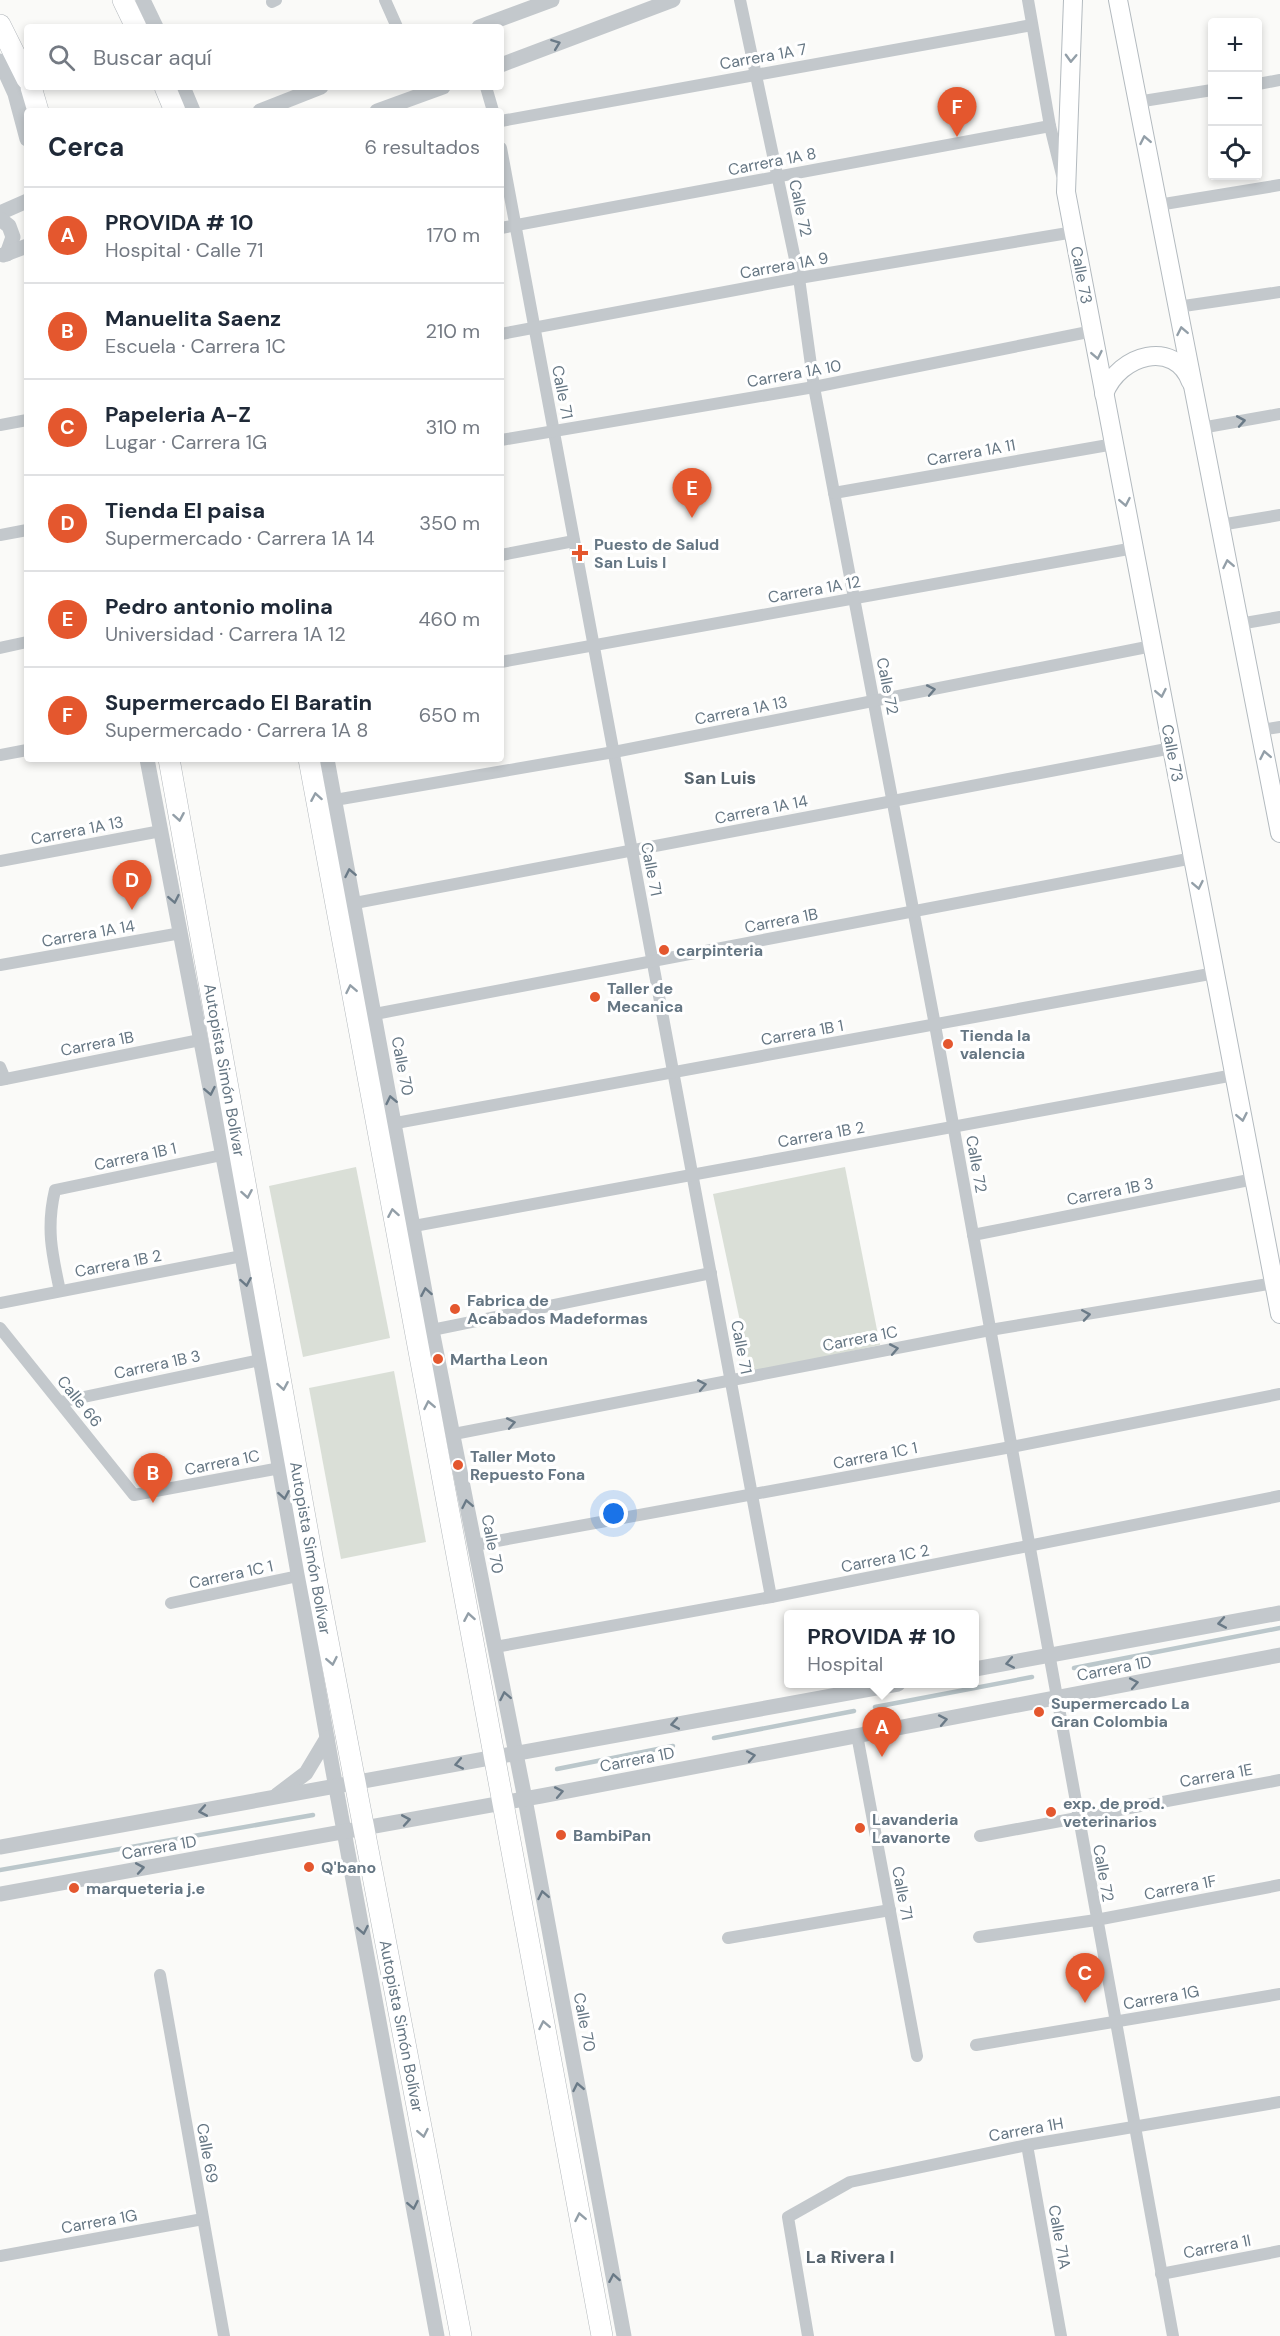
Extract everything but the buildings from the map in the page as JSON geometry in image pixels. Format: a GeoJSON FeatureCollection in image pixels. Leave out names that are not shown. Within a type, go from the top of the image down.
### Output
{"type":"FeatureCollection","features":[{"type":"Feature","properties":{"kind":"highway"},"geometry":{"type":"LineString","coordinates":[[123,0],[135,24]]}},
{"type":"Feature","properties":{"kind":"highway"},"geometry":{"type":"LineString","coordinates":[[0,25],[24,73]]}},
{"type":"Feature","properties":{"kind":"highway"},"geometry":{"type":"LineString","coordinates":[[32,90],[37,108]]}},
{"type":"Feature","properties":{"kind":"highway"},"geometry":{"type":"LineString","coordinates":[[166,90],[174,108]]}},
{"type":"Feature","properties":{"kind":"highway","name":"Autopista Simón Bolívar"},"geometry":{"type":"LineString","coordinates":[[170,762],[288,1466],[366,1898],[461,2336]]}},
{"type":"Feature","properties":{"kind":"highway"},"geometry":{"type":"LineString","coordinates":[[310,762],[444,1436],[502,1803],[602,2336]]}},
{"type":"Feature","properties":{"kind":"main road","name":"Calle 73"},"geometry":{"type":"LineString","coordinates":[[1073,0],[1066,192],[1280,1314]]}},
{"type":"Feature","properties":{"kind":"main road"},"geometry":{"type":"LineString","coordinates":[[1120,0],[1137,102],[1280,834]]}},
{"type":"Feature","properties":{"kind":"main road"},"geometry":{"type":"LineString","coordinates":[[1104,394],[1109,381],[1128,363],[1154,357],[1179,366],[1189,375],[1193,387]]}},
{"type":"Feature","properties":{"kind":"street"},"geometry":{"type":"LineString","coordinates":[[143,0],[155,24]]}},
{"type":"Feature","properties":{"kind":"street"},"geometry":{"type":"LineString","coordinates":[[385,0],[396,24]]}},
{"type":"Feature","properties":{"kind":"street"},"geometry":{"type":"LineString","coordinates":[[487,24],[552,0]]}},
{"type":"Feature","properties":{"kind":"street"},"geometry":{"type":"LineString","coordinates":[[504,64],[673,0]]}},
{"type":"Feature","properties":{"kind":"street","name":"Calle 72"},"geometry":{"type":"LineString","coordinates":[[740,0],[799,278],[814,387],[935,1025],[1133,2128],[1173,2336]]}},
{"type":"Feature","properties":{"kind":"street","name":"Calle 73"},"geometry":{"type":"LineString","coordinates":[[1028,0],[1050,126],[1066,192]]}},
{"type":"Feature","properties":{"kind":"street","name":"Carrera 1A 7"},"geometry":{"type":"LineString","coordinates":[[504,120],[1032,25]]}},
{"type":"Feature","properties":{"kind":"street"},"geometry":{"type":"LineString","coordinates":[[0,61],[15,94],[24,128]]}},
{"type":"Feature","properties":{"kind":"street"},"geometry":{"type":"LineString","coordinates":[[1262,83],[1280,80]]}},
{"type":"Feature","properties":{"kind":"street"},"geometry":{"type":"LineString","coordinates":[[184,90],[192,108]]}},
{"type":"Feature","properties":{"kind":"street"},"geometry":{"type":"LineString","coordinates":[[268,108],[313,90]]}},
{"type":"Feature","properties":{"kind":"street"},"geometry":{"type":"LineString","coordinates":[[385,108],[435,90]]}},
{"type":"Feature","properties":{"kind":"street"},"geometry":{"type":"LineString","coordinates":[[487,90],[492,108]]}},
{"type":"Feature","properties":{"kind":"street"},"geometry":{"type":"LineString","coordinates":[[1137,102],[1208,91]]}},
{"type":"Feature","properties":{"kind":"street","name":"Carrera 1A 8"},"geometry":{"type":"LineString","coordinates":[[504,227],[1050,126]]}},
{"type":"Feature","properties":{"kind":"street","name":"Calle 71"},"geometry":{"type":"LineString","coordinates":[[504,164],[771,1597]]}},
{"type":"Feature","properties":{"kind":"street"},"geometry":{"type":"LineString","coordinates":[[1158,205],[1280,185]]}},
{"type":"Feature","properties":{"kind":"street"},"geometry":{"type":"LineString","coordinates":[[0,213],[24,202]]}},
{"type":"Feature","properties":{"kind":"street"},"geometry":{"type":"LineString","coordinates":[[0,219],[9,226],[14,237],[3,255]]}},
{"type":"Feature","properties":{"kind":"street","name":"Carrera 1A 9"},"geometry":{"type":"LineString","coordinates":[[504,333],[799,278],[1074,232]]}},
{"type":"Feature","properties":{"kind":"street"},"geometry":{"type":"LineString","coordinates":[[3,255],[24,247]]}},
{"type":"Feature","properties":{"kind":"street"},"geometry":{"type":"LineString","coordinates":[[1177,307],[1280,292]]}},
{"type":"Feature","properties":{"kind":"street","name":"Carrera 1A 10"},"geometry":{"type":"LineString","coordinates":[[504,439],[814,387],[1093,331]]}},
{"type":"Feature","properties":{"kind":"street"},"geometry":{"type":"LineString","coordinates":[[1201,428],[1280,414]]}},
{"type":"Feature","properties":{"kind":"street"},"geometry":{"type":"LineString","coordinates":[[0,425],[24,421]]}},
{"type":"Feature","properties":{"kind":"street","name":"Carrera 1A 11"},"geometry":{"type":"LineString","coordinates":[[834,493],[1114,444]]}},
{"type":"Feature","properties":{"kind":"street"},"geometry":{"type":"LineString","coordinates":[[1220,525],[1280,515]]}},
{"type":"Feature","properties":{"kind":"street"},"geometry":{"type":"LineString","coordinates":[[0,535],[24,531]]}},
{"type":"Feature","properties":{"kind":"street"},"geometry":{"type":"LineString","coordinates":[[504,554],[574,541]]}},
{"type":"Feature","properties":{"kind":"street","name":"Carrera 1A 12"},"geometry":{"type":"LineString","coordinates":[[504,661],[1134,548]]}},
{"type":"Feature","properties":{"kind":"street"},"geometry":{"type":"LineString","coordinates":[[1239,624],[1280,617]]}},
{"type":"Feature","properties":{"kind":"street"},"geometry":{"type":"LineString","coordinates":[[0,648],[24,643]]}},
{"type":"Feature","properties":{"kind":"street","name":"Carrera 1A 13"},"geometry":{"type":"LineString","coordinates":[[335,800],[614,752],[1152,646]]}},
{"type":"Feature","properties":{"kind":"street"},"geometry":{"type":"LineString","coordinates":[[1260,730],[1280,727]]}},
{"type":"Feature","properties":{"kind":"street","name":"Carrera 1A 14"},"geometry":{"type":"LineString","coordinates":[[355,903],[1172,748]]}},
{"type":"Feature","properties":{"kind":"street"},"geometry":{"type":"LineString","coordinates":[[0,755],[24,751]]}},
{"type":"Feature","properties":{"kind":"street"},"geometry":{"type":"LineString","coordinates":[[148,762],[260,1360],[288,1466],[298,1576],[327,1738],[347,1785]]}},
{"type":"Feature","properties":{"kind":"street","name":"Calle 70"},"geometry":{"type":"LineString","coordinates":[[328,762],[396,1124],[432,1330],[444,1436],[475,1545],[525,1799],[624,2336]]}},
{"type":"Feature","properties":{"kind":"street","name":"Carrera 1A 13"},"geometry":{"type":"LineString","coordinates":[[0,861],[161,831]]}},
{"type":"Feature","properties":{"kind":"street","name":"Carrera 1B"},"geometry":{"type":"LineString","coordinates":[[375,1014],[1193,858]]}},
{"type":"Feature","properties":{"kind":"street","name":"Carrera 1A 14"},"geometry":{"type":"LineString","coordinates":[[0,965],[181,933]]}},
{"type":"Feature","properties":{"kind":"street","name":"Carrera 1B 1"},"geometry":{"type":"LineString","coordinates":[[396,1124],[1215,973]]}},
{"type":"Feature","properties":{"kind":"street","name":"Carrera 1B"},"geometry":{"type":"LineString","coordinates":[[2,1075],[200,1040]]}},
{"type":"Feature","properties":{"kind":"street","name":"Carrera 1B 2"},"geometry":{"type":"LineString","coordinates":[[414,1226],[1234,1075]]}},
{"type":"Feature","properties":{"kind":"street","name":"Carrera 1B 1"},"geometry":{"type":"LineString","coordinates":[[60,1291],[49,1242],[55,1190],[222,1155]]}},
{"type":"Feature","properties":{"kind":"street","name":"Carrera 1B 3"},"geometry":{"type":"LineString","coordinates":[[973,1235],[1254,1179]]}},
{"type":"Feature","properties":{"kind":"street","name":"Carrera 1B 2"},"geometry":{"type":"LineString","coordinates":[[0,1303],[242,1256]]}},
{"type":"Feature","properties":{"kind":"street"},"geometry":{"type":"LineString","coordinates":[[432,1330],[711,1273]]}},
{"type":"Feature","properties":{"kind":"street","name":"Carrera 1C"},"geometry":{"type":"LineString","coordinates":[[444,1436],[990,1330],[1274,1283]]}},
{"type":"Feature","properties":{"kind":"street","name":"Calle 66"},"geometry":{"type":"LineString","coordinates":[[0,1328],[134,1495]]}},
{"type":"Feature","properties":{"kind":"street","name":"Carrera 1B 3"},"geometry":{"type":"LineString","coordinates":[[60,1402],[260,1360]]}},
{"type":"Feature","properties":{"kind":"street","name":"Carrera 1C 1"},"geometry":{"type":"LineString","coordinates":[[475,1545],[1011,1447],[1280,1394]]}},
{"type":"Feature","properties":{"kind":"street","name":"Carrera 1C"},"geometry":{"type":"LineString","coordinates":[[134,1495],[288,1466]]}},
{"type":"Feature","properties":{"kind":"street","name":"Carrera 1C 2"},"geometry":{"type":"LineString","coordinates":[[495,1647],[771,1597],[1280,1497]]}},
{"type":"Feature","properties":{"kind":"street","name":"Carrera 1C 1"},"geometry":{"type":"LineString","coordinates":[[171,1603],[298,1576]]}},
{"type":"Feature","properties":{"kind":"street","name":"Carrera 1D"},"geometry":{"type":"LineString","coordinates":[[979,1668],[1280,1613]]}},
{"type":"Feature","properties":{"kind":"street","name":"Carrera 1D"},"geometry":{"type":"LineString","coordinates":[[0,1894],[525,1799],[1280,1655]]}},
{"type":"Feature","properties":{"kind":"street","name":"Carrera 1D"},"geometry":{"type":"LineString","coordinates":[[0,1847],[871,1688]]}},
{"type":"Feature","properties":{"kind":"street","name":"Calle 71"},"geometry":{"type":"LineString","coordinates":[[857,1736],[917,2056]]}},
{"type":"Feature","properties":{"kind":"street"},"geometry":{"type":"LineString","coordinates":[[261,1801],[277,1795],[306,1773],[327,1738]]}},
{"type":"Feature","properties":{"kind":"street","name":"Carrera 1E"},"geometry":{"type":"LineString","coordinates":[[980,1836],[1077,1816],[1280,1780]]}},
{"type":"Feature","properties":{"kind":"street","name":"Carrera 1F"},"geometry":{"type":"LineString","coordinates":[[979,1936],[1096,1920],[1280,1885]]}},
{"type":"Feature","properties":{"kind":"street"},"geometry":{"type":"LineString","coordinates":[[366,1898],[437,2336]]}},
{"type":"Feature","properties":{"kind":"street"},"geometry":{"type":"LineString","coordinates":[[728,1938],[890,1910]]}},
{"type":"Feature","properties":{"kind":"street"},"geometry":{"type":"LineString","coordinates":[[526,1932],[549,1928]]}},
{"type":"Feature","properties":{"kind":"street","name":"Calle 69"},"geometry":{"type":"LineString","coordinates":[[160,1975],[224,2336]]}},
{"type":"Feature","properties":{"kind":"street","name":"Carrera 1G"},"geometry":{"type":"LineString","coordinates":[[976,2045],[1280,1994]]}},
{"type":"Feature","properties":{"kind":"street","name":"Carrera 1H"},"geometry":{"type":"LineString","coordinates":[[808,2336],[788,2217],[850,2182],[1027,2145],[1280,2102]]}},
{"type":"Feature","properties":{"kind":"street","name":"Calle 71A"},"geometry":{"type":"LineString","coordinates":[[1027,2145],[1061,2336]]}},
{"type":"Feature","properties":{"kind":"street","name":"Carrera 1G"},"geometry":{"type":"LineString","coordinates":[[0,2256],[203,2220]]}},
{"type":"Feature","properties":{"kind":"street","name":"Carrera 1I"},"geometry":{"type":"LineString","coordinates":[[1161,2274],[1280,2251]]}},
{"type":"Feature","properties":{"kind":"shaded area"},"geometry":{"type":"Polygon","coordinates":[[[356,1167],[390,1338],[303,1357],[269,1186],[356,1167]]]}},
{"type":"Feature","properties":{"kind":"shaded area"},"geometry":{"type":"Polygon","coordinates":[[[845,1167],[880,1345],[751,1373],[713,1194],[845,1167]]]}},
{"type":"Feature","properties":{"kind":"shaded area"},"geometry":{"type":"Polygon","coordinates":[[[394,1371],[426,1542],[341,1559],[309,1388],[394,1371]]]}},
{"type":"Feature","properties":{"kind":"waterway"},"geometry":{"type":"LineString","coordinates":[[1074,1668],[1280,1628]]}},
{"type":"Feature","properties":{"kind":"waterway"},"geometry":{"type":"LineString","coordinates":[[979,1687],[1032,1677]]}},
{"type":"Feature","properties":{"kind":"waterway"},"geometry":{"type":"LineString","coordinates":[[875,1707],[974,1688]]}},
{"type":"Feature","properties":{"kind":"waterway"},"geometry":{"type":"LineString","coordinates":[[714,1738],[854,1711]]}},
{"type":"Feature","properties":{"kind":"waterway"},"geometry":{"type":"LineString","coordinates":[[557,1769],[673,1746]]}},
{"type":"Feature","properties":{"kind":"waterway"},"geometry":{"type":"LineString","coordinates":[[0,1870],[313,1815]]}},
{"type":"Feature","properties":{"kind":"place","name":"Supermercado El Baratin"},"geometry":{"type":"Point","coordinates":[957,137]}},
{"type":"Feature","properties":{"kind":"place","name":"Pedro antonio molina"},"geometry":{"type":"Point","coordinates":[692,518]}},
{"type":"Feature","properties":{"kind":"place","name":"Puesto de Salud San Luis I"},"geometry":{"type":"Point","coordinates":[580,553]}},
{"type":"Feature","properties":{"kind":"place","name":"Tienda El paisa"},"geometry":{"type":"Point","coordinates":[132,910]}},
{"type":"Feature","properties":{"kind":"place","name":"carpinteria"},"geometry":{"type":"Point","coordinates":[664,950]}},
{"type":"Feature","properties":{"kind":"place","name":"Taller de Mecanica"},"geometry":{"type":"Point","coordinates":[595,997]}},
{"type":"Feature","properties":{"kind":"place","name":"Tienda la valencia"},"geometry":{"type":"Point","coordinates":[948,1044]}},
{"type":"Feature","properties":{"kind":"place","name":"Fabrica de Acabados Madeformas"},"geometry":{"type":"Point","coordinates":[455,1309]}},
{"type":"Feature","properties":{"kind":"place","name":"Martha Leon"},"geometry":{"type":"Point","coordinates":[438,1359]}},
{"type":"Feature","properties":{"kind":"place","name":"Taller Moto Repuesto Fona"},"geometry":{"type":"Point","coordinates":[458,1465]}},
{"type":"Feature","properties":{"kind":"place","name":"Manuelita Saenz"},"geometry":{"type":"Point","coordinates":[153,1503]}},
{"type":"Feature","properties":{"kind":"place","name":"Supermercado La Gran Colombia"},"geometry":{"type":"Point","coordinates":[1039,1712]}},
{"type":"Feature","properties":{"kind":"place","name":"PROVIDA # 10"},"geometry":{"type":"Point","coordinates":[882,1757]}},
{"type":"Feature","properties":{"kind":"place","name":"exp. de prod. veterinarios"},"geometry":{"type":"Point","coordinates":[1051,1812]}},
{"type":"Feature","properties":{"kind":"place","name":"Lavanderia Lavanorte"},"geometry":{"type":"Point","coordinates":[860,1828]}},
{"type":"Feature","properties":{"kind":"place","name":"BambiPan"},"geometry":{"type":"Point","coordinates":[561,1835]}},
{"type":"Feature","properties":{"kind":"place","name":"Q'bano"},"geometry":{"type":"Point","coordinates":[309,1867]}},
{"type":"Feature","properties":{"kind":"place","name":"marqueteria j.e"},"geometry":{"type":"Point","coordinates":[74,1888]}},
{"type":"Feature","properties":{"kind":"place","name":"Papeleria A-Z"},"geometry":{"type":"Point","coordinates":[1085,2003]}},
{"type":"Feature","properties":{"kind":"district","name":"San Luis"},"geometry":{"type":"Point","coordinates":[720,778]}},
{"type":"Feature","properties":{"kind":"district","name":"La Rivera I"},"geometry":{"type":"Point","coordinates":[850,2257]}}]}
